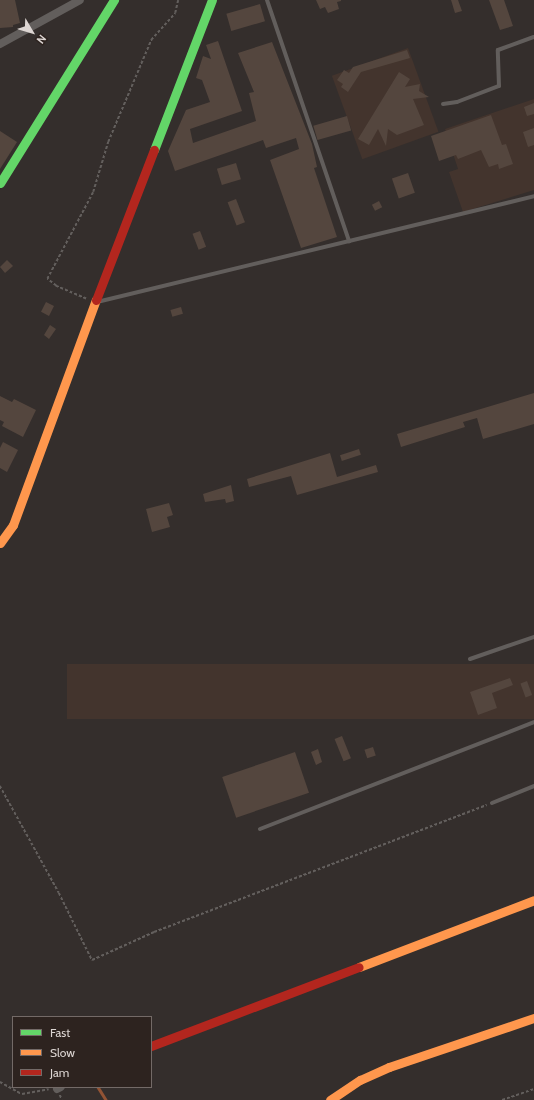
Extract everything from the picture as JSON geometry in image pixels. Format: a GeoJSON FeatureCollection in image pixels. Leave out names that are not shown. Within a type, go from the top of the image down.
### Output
{"type":"FeatureCollection","features":[{"type":"Feature","properties":{"kind":"street"},"geometry":{"type":"LineString","coordinates":[[0,44],[80,0]]}},
{"type":"Feature","properties":{"kind":"street"},"geometry":{"type":"LineString","coordinates":[[0,184],[114,0]]}},
{"type":"Feature","properties":{"kind":"street"},"geometry":{"type":"LineString","coordinates":[[0,543],[13,525],[95,303],[212,0]]}},
{"type":"Feature","properties":{"kind":"street"},"geometry":{"type":"LineString","coordinates":[[152,1046],[534,900]]}},
{"type":"Feature","properties":{"kind":"street"},"geometry":{"type":"LineString","coordinates":[[330,1100],[360,1080],[389,1067],[534,1018]]}},
{"type":"Feature","properties":{"kind":"lane"},"geometry":{"type":"LineString","coordinates":[[267,0],[348,241]]}},
{"type":"Feature","properties":{"kind":"lane"},"geometry":{"type":"LineString","coordinates":[[443,104],[457,102],[499,86],[498,50],[534,37]]}},
{"type":"Feature","properties":{"kind":"lane"},"geometry":{"type":"LineString","coordinates":[[95,303],[534,196]]}},
{"type":"Feature","properties":{"kind":"lane"},"geometry":{"type":"LineString","coordinates":[[470,659],[534,636]]}},
{"type":"Feature","properties":{"kind":"lane"},"geometry":{"type":"LineString","coordinates":[[260,829],[534,722]]}},
{"type":"Feature","properties":{"kind":"lane"},"geometry":{"type":"LineString","coordinates":[[492,803],[534,786]]}},
{"type":"Feature","properties":{"kind":"path"},"geometry":{"type":"LineString","coordinates":[[95,303],[56,286],[47,279],[93,192],[108,142],[150,40],[175,13],[178,0]]}},
{"type":"Feature","properties":{"kind":"path"},"geometry":{"type":"LineString","coordinates":[[0,786],[60,893],[92,960],[154,932],[492,803]]}},
{"type":"Feature","properties":{"kind":"path"},"geometry":{"type":"LineString","coordinates":[[0,1082],[22,1094],[59,1088]]}},
{"type":"Feature","properties":{"kind":"path"},"geometry":{"type":"LineString","coordinates":[[502,1100],[534,1089]]}},
{"type":"Feature","properties":{"kind":"shaded area"},"geometry":{"type":"Polygon","coordinates":[[[408,48],[438,132],[362,159],[332,76],[408,48]]]}},
{"type":"Feature","properties":{"kind":"shaded area"},"geometry":{"type":"Polygon","coordinates":[[[534,99],[534,190],[463,212],[449,172],[458,169],[445,129],[534,99]]]}},
{"type":"Feature","properties":{"kind":"shaded area"},"geometry":{"type":"Polygon","coordinates":[[[67,664],[534,664],[534,719],[67,719],[67,664]]]}},
{"type":"Feature","properties":{"kind":"building"},"geometry":{"type":"Polygon","coordinates":[[[0,0],[15,0],[20,23],[13,25],[13,27],[0,28],[0,0]]]}},
{"type":"Feature","properties":{"kind":"building"},"geometry":{"type":"Polygon","coordinates":[[[316,0],[341,1],[337,2],[339,9],[328,13],[325,7],[320,9],[316,0]]]}},
{"type":"Feature","properties":{"kind":"building"},"geometry":{"type":"Polygon","coordinates":[[[451,0],[458,0],[462,11],[455,13],[451,0]]]}},
{"type":"Feature","properties":{"kind":"building"},"geometry":{"type":"Polygon","coordinates":[[[489,0],[504,0],[513,26],[500,30],[489,0]]]}},
{"type":"Feature","properties":{"kind":"building"},"geometry":{"type":"Polygon","coordinates":[[[260,4],[265,21],[231,31],[226,14],[260,4]]]}},
{"type":"Feature","properties":{"kind":"building"},"geometry":{"type":"Polygon","coordinates":[[[218,41],[242,111],[190,129],[193,143],[256,121],[249,93],[254,92],[238,53],[272,42],[312,144],[317,167],[314,168],[337,237],[301,248],[270,160],[299,149],[296,138],[266,148],[263,140],[175,171],[168,151],[186,110],[210,102],[202,80],[196,78],[203,56],[211,59],[206,45],[218,41]]]}},
{"type":"Feature","properties":{"kind":"building"},"geometry":{"type":"Polygon","coordinates":[[[407,50],[410,58],[361,72],[348,92],[341,87],[343,84],[337,80],[344,70],[349,73],[353,67],[407,50]]]}},
{"type":"Feature","properties":{"kind":"building"},"geometry":{"type":"Polygon","coordinates":[[[399,72],[410,79],[405,87],[420,84],[419,91],[429,97],[413,99],[424,125],[397,135],[388,129],[386,146],[378,129],[369,145],[358,139],[399,72]]]}},
{"type":"Feature","properties":{"kind":"building"},"geometry":{"type":"Polygon","coordinates":[[[534,103],[534,114],[527,116],[524,107],[534,103]]]}},
{"type":"Feature","properties":{"kind":"building"},"geometry":{"type":"Polygon","coordinates":[[[491,115],[502,145],[506,144],[513,164],[499,169],[498,164],[489,167],[481,150],[458,159],[456,155],[439,161],[431,136],[491,115]]]}},
{"type":"Feature","properties":{"kind":"building"},"geometry":{"type":"Polygon","coordinates":[[[347,116],[351,130],[317,140],[313,126],[347,116]]]}},
{"type":"Feature","properties":{"kind":"building"},"geometry":{"type":"Polygon","coordinates":[[[534,128],[534,145],[528,147],[523,132],[534,128]]]}},
{"type":"Feature","properties":{"kind":"building"},"geometry":{"type":"Polygon","coordinates":[[[0,131],[17,142],[0,169],[0,131]]]}},
{"type":"Feature","properties":{"kind":"building"},"geometry":{"type":"Polygon","coordinates":[[[236,163],[241,179],[222,185],[217,169],[236,163]]]}},
{"type":"Feature","properties":{"kind":"building"},"geometry":{"type":"Polygon","coordinates":[[[408,173],[415,193],[399,198],[392,179],[408,173]]]}},
{"type":"Feature","properties":{"kind":"building"},"geometry":{"type":"Polygon","coordinates":[[[236,199],[245,222],[237,226],[228,202],[236,199]]]}},
{"type":"Feature","properties":{"kind":"building"},"geometry":{"type":"Polygon","coordinates":[[[379,201],[382,207],[375,211],[372,205],[379,201]]]}},
{"type":"Feature","properties":{"kind":"building"},"geometry":{"type":"Polygon","coordinates":[[[200,231],[206,247],[199,250],[193,234],[200,231]]]}},
{"type":"Feature","properties":{"kind":"building"},"geometry":{"type":"Polygon","coordinates":[[[7,260],[13,266],[5,273],[0,267],[7,260]]]}},
{"type":"Feature","properties":{"kind":"building"},"geometry":{"type":"Polygon","coordinates":[[[46,302],[54,306],[49,316],[41,312],[46,302]]]}},
{"type":"Feature","properties":{"kind":"building"},"geometry":{"type":"Polygon","coordinates":[[[181,307],[183,314],[172,317],[170,310],[181,307]]]}},
{"type":"Feature","properties":{"kind":"building"},"geometry":{"type":"Polygon","coordinates":[[[50,325],[56,329],[49,339],[44,335],[50,325]]]}},
{"type":"Feature","properties":{"kind":"building"},"geometry":{"type":"Polygon","coordinates":[[[534,393],[534,424],[483,439],[477,418],[463,422],[465,427],[401,447],[397,434],[534,393]]]}},
{"type":"Feature","properties":{"kind":"building"},"geometry":{"type":"Polygon","coordinates":[[[0,396],[12,402],[14,399],[36,410],[23,437],[2,426],[4,422],[0,420],[0,396]]]}},
{"type":"Feature","properties":{"kind":"building"},"geometry":{"type":"Polygon","coordinates":[[[3,442],[18,450],[7,472],[0,468],[0,448],[3,442]]]}},
{"type":"Feature","properties":{"kind":"building"},"geometry":{"type":"Polygon","coordinates":[[[359,449],[361,455],[342,461],[340,455],[359,449]]]}},
{"type":"Feature","properties":{"kind":"building"},"geometry":{"type":"Polygon","coordinates":[[[330,453],[337,477],[376,465],[378,472],[297,495],[291,476],[249,487],[247,479],[330,453]]]}},
{"type":"Feature","properties":{"kind":"building"},"geometry":{"type":"Polygon","coordinates":[[[231,485],[234,501],[226,503],[225,499],[205,502],[203,494],[231,485]]]}},
{"type":"Feature","properties":{"kind":"building"},"geometry":{"type":"Polygon","coordinates":[[[169,503],[173,515],[167,517],[170,527],[152,532],[146,509],[169,503]]]}},
{"type":"Feature","properties":{"kind":"building"},"geometry":{"type":"Polygon","coordinates":[[[510,678],[513,685],[492,693],[497,708],[478,715],[470,692],[510,678]]]}},
{"type":"Feature","properties":{"kind":"building"},"geometry":{"type":"Polygon","coordinates":[[[527,681],[532,695],[526,697],[520,683],[527,681]]]}},
{"type":"Feature","properties":{"kind":"building"},"geometry":{"type":"Polygon","coordinates":[[[342,736],[351,758],[344,761],[335,739],[342,736]]]}},
{"type":"Feature","properties":{"kind":"building"},"geometry":{"type":"Polygon","coordinates":[[[373,747],[376,756],[367,758],[364,750],[373,747]]]}},
{"type":"Feature","properties":{"kind":"building"},"geometry":{"type":"Polygon","coordinates":[[[318,749],[322,762],[316,765],[311,752],[318,749]]]}},
{"type":"Feature","properties":{"kind":"building"},"geometry":{"type":"Polygon","coordinates":[[[295,752],[309,793],[236,818],[222,777],[295,752]]]}},
{"type":"Feature","properties":{"kind":"waterway"},"geometry":{"type":"LineString","coordinates":[[99,1088],[106,1100]]}},
{"type":"Feature","properties":{"kind":"traffic: fast"},"geometry":{"type":"LineString","coordinates":[[0,183],[114,0]]}},
{"type":"Feature","properties":{"kind":"traffic: fast"},"geometry":{"type":"LineString","coordinates":[[154,150],[212,0]]}},
{"type":"Feature","properties":{"kind":"traffic: slow"},"geometry":{"type":"LineString","coordinates":[[0,543],[13,525],[96,300]]}},
{"type":"Feature","properties":{"kind":"traffic: slow"},"geometry":{"type":"LineString","coordinates":[[359,967],[534,900]]}},
{"type":"Feature","properties":{"kind":"traffic: slow"},"geometry":{"type":"LineString","coordinates":[[330,1100],[360,1080],[389,1067],[534,1018]]}},
{"type":"Feature","properties":{"kind":"traffic: jam"},"geometry":{"type":"LineString","coordinates":[[96,300],[154,150]]}},
{"type":"Feature","properties":{"kind":"traffic: jam"},"geometry":{"type":"LineString","coordinates":[[152,1046],[359,967]]}}]}
